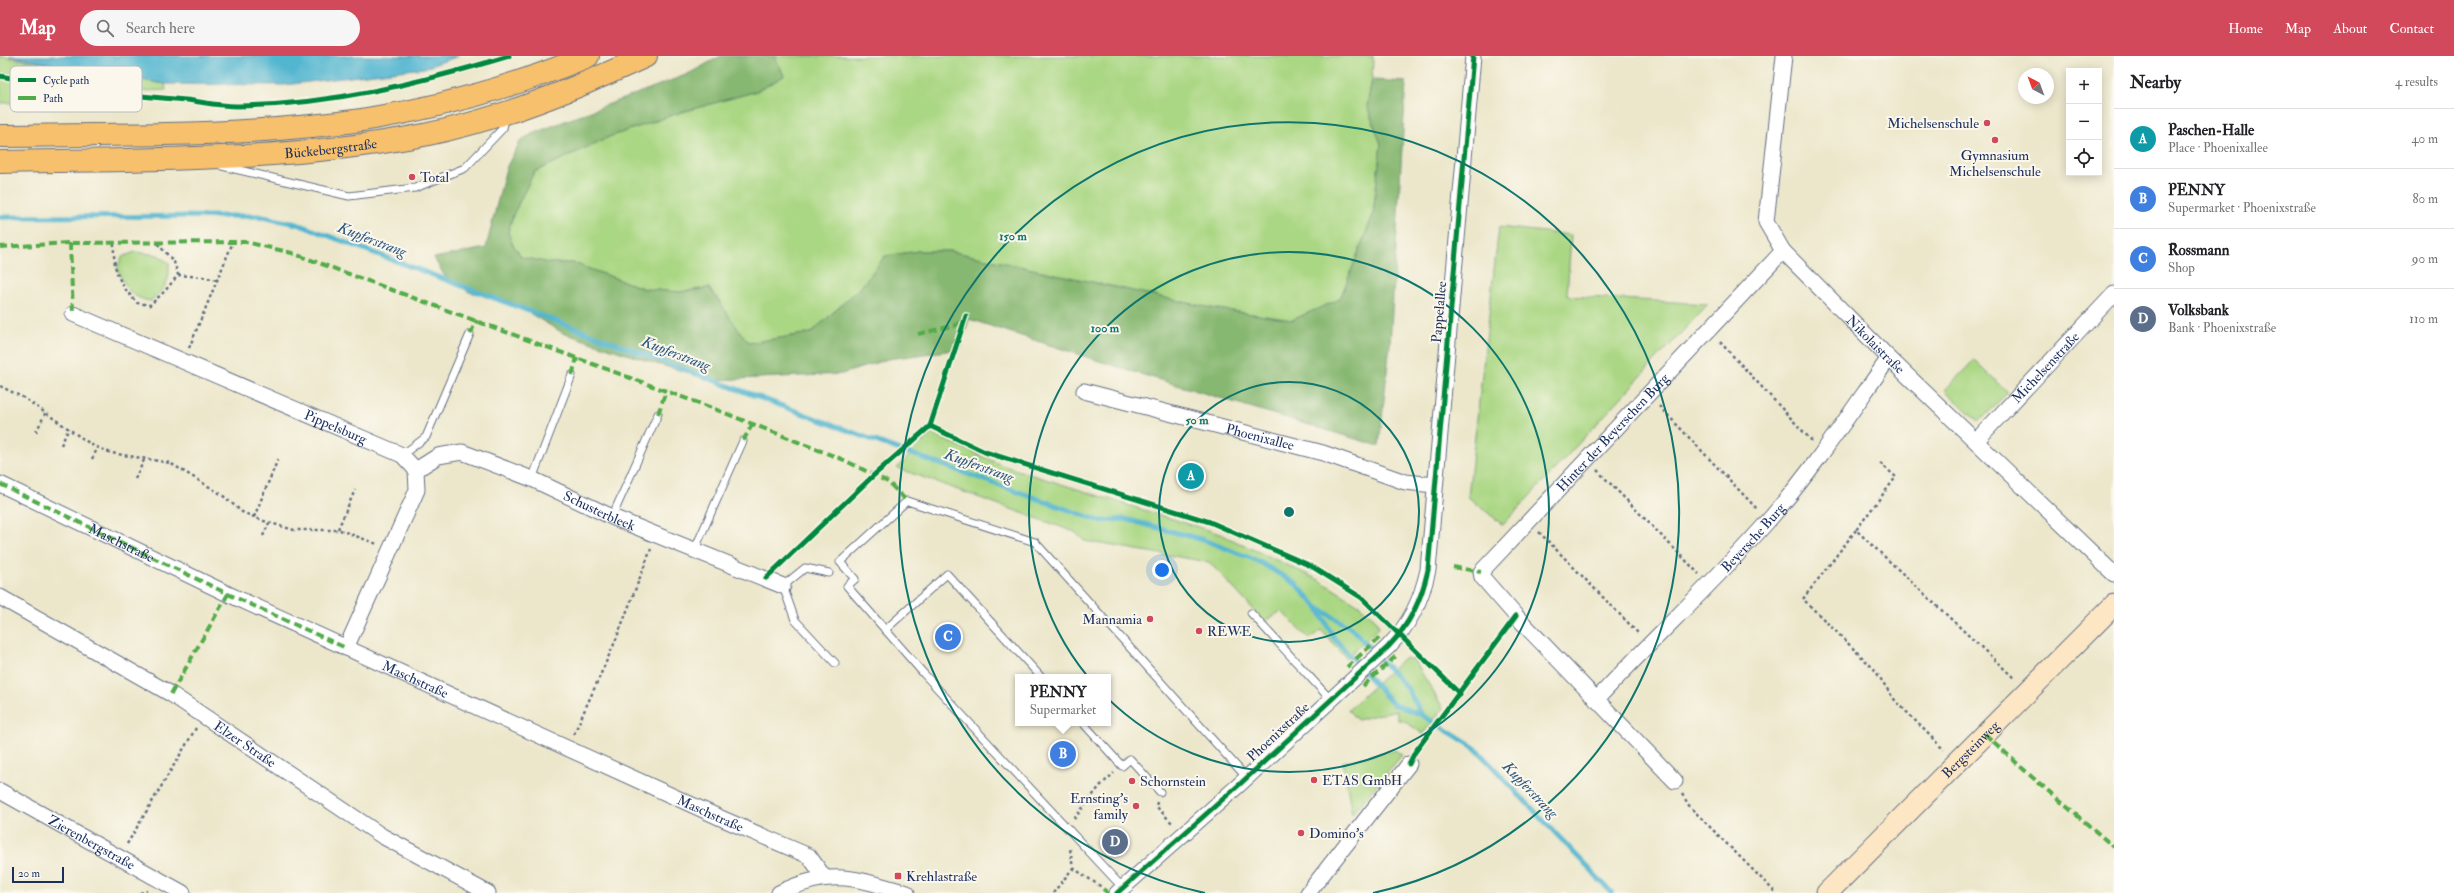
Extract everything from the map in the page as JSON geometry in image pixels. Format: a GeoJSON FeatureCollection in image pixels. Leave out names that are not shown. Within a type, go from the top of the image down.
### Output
{"type":"FeatureCollection","features":[{"type":"Feature","properties":{"kind":"highway","name":"Bückebergstraße"},"geometry":{"type":"LineString","coordinates":[[0,136],[244,131],[364,120],[469,97],[525,80],[588,56]]}},
{"type":"Feature","properties":{"kind":"highway","name":"Bückebergstraße"},"geometry":{"type":"LineString","coordinates":[[0,162],[191,159],[328,150],[375,143],[426,134],[506,113],[557,95],[646,56]]}},
{"type":"Feature","properties":{"kind":"street","name":"Pappelallee"},"geometry":{"type":"LineString","coordinates":[[1428,570],[1473,56]]}},
{"type":"Feature","properties":{"kind":"street","name":"Nikolaistraße"},"geometry":{"type":"LineString","coordinates":[[1784,56],[1766,222],[1783,251],[1889,358],[2114,574]]}},
{"type":"Feature","properties":{"kind":"street","name":"Hinter der Beyerschen Burg"},"geometry":{"type":"LineString","coordinates":[[1596,700],[1516,616],[1482,577],[1481,572],[1783,251]]}},
{"type":"Feature","properties":{"kind":"street","name":"Michelsenstraße"},"geometry":{"type":"LineString","coordinates":[[1976,441],[2114,294]]}},
{"type":"Feature","properties":{"kind":"street","name":"Pippelsburg"},"geometry":{"type":"LineString","coordinates":[[74,314],[402,455],[416,470]]}},
{"type":"Feature","properties":{"kind":"street","name":"Beyersche Burg"},"geometry":{"type":"LineString","coordinates":[[1596,700],[1649,643],[1709,584],[1769,521],[1823,453],[1889,358]]}},
{"type":"Feature","properties":{"kind":"street","name":"Phoenixallee"},"geometry":{"type":"LineString","coordinates":[[1084,391],[1322,453],[1406,482],[1435,485]]}},
{"type":"Feature","properties":{"kind":"street","name":"Schusterbleek"},"geometry":{"type":"LineString","coordinates":[[416,470],[438,456],[462,452],[532,479],[612,517],[783,586]]}},
{"type":"Feature","properties":{"kind":"street"},"geometry":{"type":"LineString","coordinates":[[346,648],[417,490],[416,470]]}},
{"type":"Feature","properties":{"kind":"street","name":"Maschstraße"},"geometry":{"type":"LineString","coordinates":[[0,484],[228,594],[723,819],[799,850],[814,860],[824,877]]}},
{"type":"Feature","properties":{"kind":"street","name":"Phoenixstraße"},"geometry":{"type":"LineString","coordinates":[[1115,890],[1247,778],[1388,647],[1409,623],[1422,596],[1428,570]]}},
{"type":"Feature","properties":{"kind":"street","name":"Elzer Straße"},"geometry":{"type":"LineString","coordinates":[[0,597],[171,694],[382,836],[488,893]]}},
{"type":"Feature","properties":{"kind":"street","name":"Bergsteinweg"},"geometry":{"type":"LineString","coordinates":[[1827,893],[2114,606]]}},
{"type":"Feature","properties":{"kind":"street"},"geometry":{"type":"LineString","coordinates":[[1596,700],[1675,781]]}},
{"type":"Feature","properties":{"kind":"street"},"geometry":{"type":"LineString","coordinates":[[1308,893],[1409,764]]}},
{"type":"Feature","properties":{"kind":"street","name":"Zierenbergstraße"},"geometry":{"type":"LineString","coordinates":[[0,791],[183,893]]}},
{"type":"Feature","properties":{"kind":"street"},"geometry":{"type":"LineString","coordinates":[[779,893],[798,884],[824,877],[859,880],[907,893]]}},
{"type":"Feature","properties":{"kind":"lane"},"geometry":{"type":"LineString","coordinates":[[191,159],[283,179],[349,196],[415,188],[465,168],[503,128],[506,113]]}},
{"type":"Feature","properties":{"kind":"lane"},"geometry":{"type":"LineString","coordinates":[[402,455],[426,437],[470,334]]}},
{"type":"Feature","properties":{"kind":"lane"},"geometry":{"type":"LineString","coordinates":[[532,479],[572,375]]}},
{"type":"Feature","properties":{"kind":"lane"},"geometry":{"type":"LineString","coordinates":[[612,517],[658,414]]}},
{"type":"Feature","properties":{"kind":"lane"},"geometry":{"type":"LineString","coordinates":[[694,551],[743,441]]}},
{"type":"Feature","properties":{"kind":"lane"},"geometry":{"type":"LineString","coordinates":[[1115,890],[1067,827],[885,630],[847,586],[855,579],[840,562],[907,501],[1035,542],[1247,778]]}},
{"type":"Feature","properties":{"kind":"lane"},"geometry":{"type":"LineString","coordinates":[[829,573],[805,568],[783,586],[795,620],[835,663]]}},
{"type":"Feature","properties":{"kind":"lane"},"geometry":{"type":"LineString","coordinates":[[885,630],[947,574],[1038,674]]}},
{"type":"Feature","properties":{"kind":"lane"},"geometry":{"type":"LineString","coordinates":[[1251,613],[1331,700]]}},
{"type":"Feature","properties":{"kind":"lane"},"geometry":{"type":"LineString","coordinates":[[1086,726],[1122,766],[1130,759],[1160,792]]}},
{"type":"Feature","properties":{"kind":"path"},"geometry":{"type":"LineString","coordinates":[[156,242],[174,262],[178,275]]}},
{"type":"Feature","properties":{"kind":"path"},"geometry":{"type":"LineString","coordinates":[[184,361],[233,242]]}},
{"type":"Feature","properties":{"kind":"path"},"geometry":{"type":"LineString","coordinates":[[114,243],[113,264],[122,286],[137,303],[150,305],[165,291],[178,275]]}},
{"type":"Feature","properties":{"kind":"path"},"geometry":{"type":"LineString","coordinates":[[178,275],[217,280]]}},
{"type":"Feature","properties":{"kind":"path"},"geometry":{"type":"LineString","coordinates":[[1708,330],[1823,453]]}},
{"type":"Feature","properties":{"kind":"path"},"geometry":{"type":"LineString","coordinates":[[0,386],[24,398],[98,447],[111,453],[144,458],[175,466],[221,494],[242,512],[269,523],[294,530],[338,530],[390,549]]}},
{"type":"Feature","properties":{"kind":"path"},"geometry":{"type":"LineString","coordinates":[[1648,394],[1769,521]]}},
{"type":"Feature","properties":{"kind":"path"},"geometry":{"type":"LineString","coordinates":[[36,432],[46,412]]}},
{"type":"Feature","properties":{"kind":"path"},"geometry":{"type":"LineString","coordinates":[[61,445],[69,428]]}},
{"type":"Feature","properties":{"kind":"path"},"geometry":{"type":"LineString","coordinates":[[92,459],[98,447]]}},
{"type":"Feature","properties":{"kind":"path"},"geometry":{"type":"LineString","coordinates":[[135,479],[144,458]]}},
{"type":"Feature","properties":{"kind":"path"},"geometry":{"type":"LineString","coordinates":[[254,517],[278,459]]}},
{"type":"Feature","properties":{"kind":"path"},"geometry":{"type":"LineString","coordinates":[[1587,460],[1709,584]]}},
{"type":"Feature","properties":{"kind":"path"},"geometry":{"type":"LineString","coordinates":[[1880,463],[1896,477],[1803,599],[1875,670],[1893,698],[1957,762]]}},
{"type":"Feature","properties":{"kind":"path"},"geometry":{"type":"LineString","coordinates":[[338,530],[355,490]]}},
{"type":"Feature","properties":{"kind":"path"},"geometry":{"type":"LineString","coordinates":[[1529,521],[1649,643]]}},
{"type":"Feature","properties":{"kind":"path"},"geometry":{"type":"LineString","coordinates":[[263,536],[269,523]]}},
{"type":"Feature","properties":{"kind":"path"},"geometry":{"type":"LineString","coordinates":[[1856,530],[2028,691]]}},
{"type":"Feature","properties":{"kind":"path"},"geometry":{"type":"LineString","coordinates":[[567,749],[616,642],[656,535]]}},
{"type":"Feature","properties":{"kind":"path"},"geometry":{"type":"LineString","coordinates":[[118,858],[203,716]]}},
{"type":"Feature","properties":{"kind":"path"},"geometry":{"type":"LineString","coordinates":[[1053,893],[1073,868],[1067,827],[1100,786],[1122,766]]}},
{"type":"Feature","properties":{"kind":"path"},"geometry":{"type":"LineString","coordinates":[[1675,781],[1690,807],[1776,893]]}},
{"type":"Feature","properties":{"kind":"path"},"geometry":{"type":"LineString","coordinates":[[1164,814],[1168,819]]}},
{"type":"Feature","properties":{"kind":"path"},"geometry":{"type":"LineString","coordinates":[[1073,868],[1115,890]]}},
{"type":"Feature","properties":{"kind":"green space"},"geometry":{"type":"Polygon","coordinates":[[[0,56],[59,66],[10,66],[10,103],[0,103],[0,56]]]}},
{"type":"Feature","properties":{"kind":"green space"},"geometry":{"type":"Polygon","coordinates":[[[721,56],[775,56],[784,76],[757,91],[675,114],[609,137],[534,172],[513,215],[508,232],[512,243],[521,257],[549,263],[573,263],[645,289],[679,292],[709,288],[749,343],[811,333],[862,286],[885,256],[918,251],[950,251],[1211,308],[1292,320],[1340,299],[1373,215],[1381,144],[1367,106],[1372,80],[1406,82],[1390,344],[1379,446],[1124,369],[969,319],[960,349],[888,359],[842,374],[716,380],[657,364],[563,333],[509,301],[469,292],[444,275],[434,258],[486,248],[506,168],[521,140],[534,133],[688,74],[721,56]]]}},
{"type":"Feature","properties":{"kind":"green space"},"geometry":{"type":"Polygon","coordinates":[[[775,56],[1373,56],[1372,80],[1367,106],[1381,144],[1373,215],[1340,299],[1292,320],[1211,308],[950,251],[918,251],[885,256],[862,286],[811,333],[749,343],[728,318],[719,300],[709,288],[679,292],[645,289],[573,263],[549,263],[521,257],[512,243],[508,232],[513,215],[534,172],[609,137],[675,114],[757,91],[784,76],[775,56]]]}},
{"type":"Feature","properties":{"kind":"green space"},"geometry":{"type":"Polygon","coordinates":[[[142,80],[165,84],[166,90],[142,91],[142,80]]]}},
{"type":"Feature","properties":{"kind":"green space"},"geometry":{"type":"Polygon","coordinates":[[[1499,227],[1571,235],[1567,296],[1708,304],[1503,525],[1468,497],[1499,227]]]}},
{"type":"Feature","properties":{"kind":"green space"},"geometry":{"type":"Polygon","coordinates":[[[135,252],[158,255],[169,263],[169,276],[166,285],[151,301],[133,294],[125,286],[117,268],[122,257],[135,252]]]}},
{"type":"Feature","properties":{"kind":"green space"},"geometry":{"type":"Polygon","coordinates":[[[1974,360],[2008,392],[1979,422],[1945,390],[1974,360]]]}},
{"type":"Feature","properties":{"kind":"green space"},"geometry":{"type":"Polygon","coordinates":[[[931,434],[1004,466],[1220,534],[1319,580],[1359,605],[1377,621],[1379,628],[1346,658],[1321,630],[1309,639],[1281,611],[1265,622],[1209,562],[1084,541],[1075,532],[897,468],[931,434]]]}},
{"type":"Feature","properties":{"kind":"green space"},"geometry":{"type":"Polygon","coordinates":[[[1404,658],[1414,660],[1443,708],[1423,734],[1403,720],[1398,720],[1396,710],[1357,720],[1348,710],[1404,658]]]}},
{"type":"Feature","properties":{"kind":"green space"},"geometry":{"type":"Polygon","coordinates":[[[1395,750],[1402,755],[1352,814],[1343,762],[1395,750]]]}},
{"type":"Feature","properties":{"kind":"water"},"geometry":{"type":"Polygon","coordinates":[[[9,56],[459,56],[424,68],[284,85],[165,84],[142,80],[142,66],[65,66],[9,56]]]}},
{"type":"Feature","properties":{"kind":"waterway","name":"Kupferstrang"},"geometry":{"type":"LineString","coordinates":[[0,217],[258,216],[297,224],[889,446],[1100,521],[1125,519],[1204,540],[1258,561],[1296,584],[1318,608],[1351,628],[1407,688],[1422,715],[1475,748],[1612,893]]}},
{"type":"Feature","properties":{"kind":"waterway","name":"Kupferstrang"},"geometry":{"type":"LineString","coordinates":[[1318,609],[1334,638],[1393,704],[1422,715]]}},
{"type":"Feature","properties":{"kind":"marked path"},"geometry":{"type":"LineString","coordinates":[[0,247],[70,243],[246,242],[292,253],[712,408],[844,460],[888,482],[907,501]]}},
{"type":"Feature","properties":{"kind":"marked path"},"geometry":{"type":"LineString","coordinates":[[70,243],[73,314]]}},
{"type":"Feature","properties":{"kind":"marked path"},"geometry":{"type":"LineString","coordinates":[[918,334],[956,325],[963,319]]}},
{"type":"Feature","properties":{"kind":"marked path"},"geometry":{"type":"LineString","coordinates":[[470,334],[477,320]]}},
{"type":"Feature","properties":{"kind":"marked path"},"geometry":{"type":"LineString","coordinates":[[572,375],[577,358]]}},
{"type":"Feature","properties":{"kind":"marked path"},"geometry":{"type":"LineString","coordinates":[[658,414],[666,391]]}},
{"type":"Feature","properties":{"kind":"marked path"},"geometry":{"type":"LineString","coordinates":[[743,441],[752,425]]}},
{"type":"Feature","properties":{"kind":"marked path"},"geometry":{"type":"LineString","coordinates":[[0,484],[228,594],[346,648]]}},
{"type":"Feature","properties":{"kind":"marked path"},"geometry":{"type":"LineString","coordinates":[[1453,567],[1481,572]]}},
{"type":"Feature","properties":{"kind":"marked path"},"geometry":{"type":"LineString","coordinates":[[171,694],[228,594]]}},
{"type":"Feature","properties":{"kind":"marked path"},"geometry":{"type":"LineString","coordinates":[[1347,667],[1379,638]]}},
{"type":"Feature","properties":{"kind":"marked path"},"geometry":{"type":"LineString","coordinates":[[1363,686],[1396,656]]}},
{"type":"Feature","properties":{"kind":"marked path"},"geometry":{"type":"LineString","coordinates":[[1985,734],[2032,777],[2114,847]]}},
{"type":"Feature","properties":{"kind":"marked path"},"geometry":{"type":"LineString","coordinates":[[1103,889],[1108,893]]}},
{"type":"Feature","properties":{"kind":"cycle path"},"geometry":{"type":"LineString","coordinates":[[142,96],[237,106],[306,102],[374,91],[442,75],[509,56]]}},
{"type":"Feature","properties":{"kind":"cycle path"},"geometry":{"type":"LineString","coordinates":[[1117,893],[1240,784],[1388,647],[1403,630],[1414,612],[1422,592],[1428,570],[1473,56]]}},
{"type":"Feature","properties":{"kind":"cycle path"},"geometry":{"type":"LineString","coordinates":[[0,76],[10,78]]}},
{"type":"Feature","properties":{"kind":"cycle path"},"geometry":{"type":"LineString","coordinates":[[966,316],[930,426],[985,452],[1210,522],[1311,566],[1362,598],[1460,694]]}},
{"type":"Feature","properties":{"kind":"cycle path"},"geometry":{"type":"LineString","coordinates":[[766,578],[874,475],[930,426]]}},
{"type":"Feature","properties":{"kind":"cycle path"},"geometry":{"type":"LineString","coordinates":[[1409,764],[1415,752],[1516,616]]}},
{"type":"Feature","properties":{"kind":"place","name":"Michelsenschule"},"geometry":{"type":"Point","coordinates":[1987,123]}},
{"type":"Feature","properties":{"kind":"place","name":"Gymnasium Michelsenschule"},"geometry":{"type":"Point","coordinates":[1995,140]}},
{"type":"Feature","properties":{"kind":"place","name":"Total"},"geometry":{"type":"Point","coordinates":[412,177]}},
{"type":"Feature","properties":{"kind":"place","name":"Paschen-Halle"},"geometry":{"type":"Point","coordinates":[1191,476]}},
{"type":"Feature","properties":{"kind":"place","name":"Mannamia"},"geometry":{"type":"Point","coordinates":[1150,619]}},
{"type":"Feature","properties":{"kind":"place","name":"REWE"},"geometry":{"type":"Point","coordinates":[1199,631]}},
{"type":"Feature","properties":{"kind":"place","name":"Rossmann"},"geometry":{"type":"Point","coordinates":[948,637]}},
{"type":"Feature","properties":{"kind":"place","name":"PENNY"},"geometry":{"type":"Point","coordinates":[1063,754]}},
{"type":"Feature","properties":{"kind":"place","name":"ETAS GmbH"},"geometry":{"type":"Point","coordinates":[1314,780]}},
{"type":"Feature","properties":{"kind":"place","name":"Schornstein"},"geometry":{"type":"Point","coordinates":[1132,781]}},
{"type":"Feature","properties":{"kind":"place","name":"Ernsting's family"},"geometry":{"type":"Point","coordinates":[1136,806]}},
{"type":"Feature","properties":{"kind":"place","name":"Domino's"},"geometry":{"type":"Point","coordinates":[1301,833]}},
{"type":"Feature","properties":{"kind":"place","name":"Volksbank"},"geometry":{"type":"Point","coordinates":[1115,842]}},
{"type":"Feature","properties":{"kind":"place","name":"Krehlastraße"},"geometry":{"type":"Point","coordinates":[898,876]}}]}
